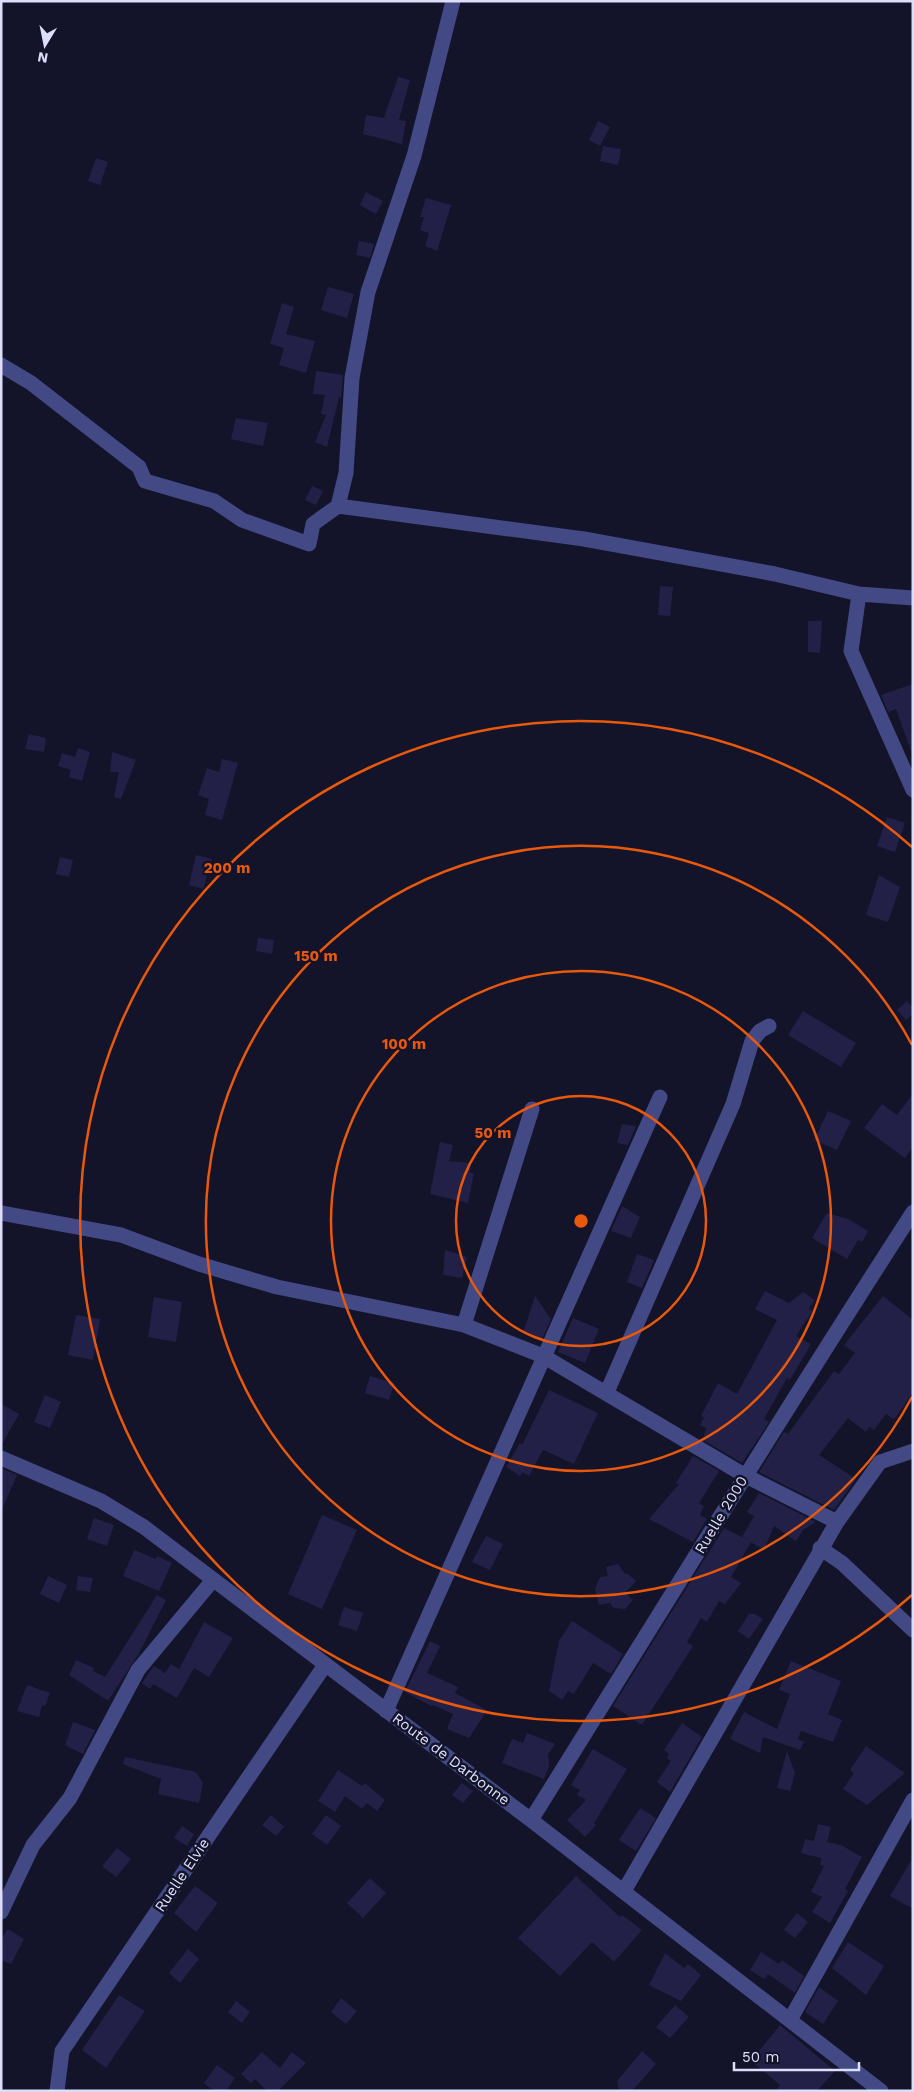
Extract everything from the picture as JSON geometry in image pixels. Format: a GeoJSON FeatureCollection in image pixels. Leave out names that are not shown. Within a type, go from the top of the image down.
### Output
{"type":"FeatureCollection","features":[{"type":"Feature","properties":{"kind":"street"},"geometry":{"type":"LineString","coordinates":[[1,365],[31,383],[139,466],[145,480],[214,501],[242,520],[309,544],[313,524],[338,506],[346,472],[352,378],[368,292],[414,156],[453,1]]}},
{"type":"Feature","properties":{"kind":"street"},"geometry":{"type":"LineString","coordinates":[[338,506],[584,539],[775,574],[859,594],[913,598]]}},
{"type":"Feature","properties":{"kind":"street"},"geometry":{"type":"LineString","coordinates":[[859,594],[850,651],[913,790]]}},
{"type":"Feature","properties":{"kind":"street"},"geometry":{"type":"LineString","coordinates":[[607,1392],[733,1104],[752,1041],[760,1031],[769,1026]]}},
{"type":"Feature","properties":{"kind":"street"},"geometry":{"type":"LineString","coordinates":[[386,1711],[660,1097]]}},
{"type":"Feature","properties":{"kind":"street"},"geometry":{"type":"LineString","coordinates":[[464,1325],[532,1109]]}},
{"type":"Feature","properties":{"kind":"street","name":"Ruelle 2000"},"geometry":{"type":"LineString","coordinates":[[531,1820],[696,1556],[744,1475],[913,1212]]}},
{"type":"Feature","properties":{"kind":"street"},"geometry":{"type":"LineString","coordinates":[[1,1213],[121,1235],[199,1264],[277,1287],[464,1325],[543,1356],[607,1392],[744,1475],[837,1522]]}},
{"type":"Feature","properties":{"kind":"street"},"geometry":{"type":"LineString","coordinates":[[624,1891],[820,1548],[837,1522],[880,1462],[913,1451]]}},
{"type":"Feature","properties":{"kind":"street","name":"Route de Darbonne"},"geometry":{"type":"LineString","coordinates":[[1,1458],[101,1501],[144,1528],[531,1820],[882,2091]]}},
{"type":"Feature","properties":{"kind":"street"},"geometry":{"type":"LineString","coordinates":[[820,1548],[842,1563],[913,1630]]}},
{"type":"Feature","properties":{"kind":"street"},"geometry":{"type":"LineString","coordinates":[[1,1912],[33,1845],[70,1798],[138,1670],[213,1580]]}},
{"type":"Feature","properties":{"kind":"street","name":"Ruelle Elvie"},"geometry":{"type":"LineString","coordinates":[[57,2091],[62,2051],[325,1666]]}},
{"type":"Feature","properties":{"kind":"street"},"geometry":{"type":"LineString","coordinates":[[790,2020],[913,1800]]}},
{"type":"Feature","properties":{"kind":"building"},"geometry":{"type":"Polygon","coordinates":[[[398,77],[410,80],[399,120],[406,121],[402,144],[363,134],[366,115],[384,118],[398,77]]]}},
{"type":"Feature","properties":{"kind":"building"},"geometry":{"type":"Polygon","coordinates":[[[598,121],[610,127],[600,146],[589,140],[598,121]]]}},
{"type":"Feature","properties":{"kind":"building"},"geometry":{"type":"Polygon","coordinates":[[[603,146],[621,149],[618,165],[600,161],[603,146]]]}},
{"type":"Feature","properties":{"kind":"building"},"geometry":{"type":"Polygon","coordinates":[[[96,158],[108,162],[100,185],[88,181],[96,158]]]}},
{"type":"Feature","properties":{"kind":"building"},"geometry":{"type":"Polygon","coordinates":[[[366,192],[383,201],[376,214],[360,205],[366,192]]]}},
{"type":"Feature","properties":{"kind":"building"},"geometry":{"type":"Polygon","coordinates":[[[426,198],[451,205],[437,251],[425,246],[429,233],[420,230],[424,217],[420,217],[426,198]]]}},
{"type":"Feature","properties":{"kind":"building"},"geometry":{"type":"Polygon","coordinates":[[[359,241],[374,244],[370,258],[356,255],[359,241]]]}},
{"type":"Feature","properties":{"kind":"building"},"geometry":{"type":"Polygon","coordinates":[[[328,287],[354,294],[347,318],[321,310],[328,287]]]}},
{"type":"Feature","properties":{"kind":"building"},"geometry":{"type":"Polygon","coordinates":[[[282,303],[294,307],[286,334],[315,341],[306,373],[279,365],[284,348],[270,344],[282,303]]]}},
{"type":"Feature","properties":{"kind":"building"},"geometry":{"type":"Polygon","coordinates":[[[316,371],[343,375],[341,397],[339,397],[327,447],[315,442],[326,415],[321,414],[325,395],[313,394],[316,371]]]}},
{"type":"Feature","properties":{"kind":"building"},"geometry":{"type":"Polygon","coordinates":[[[236,418],[268,423],[263,446],[231,439],[236,418]]]}},
{"type":"Feature","properties":{"kind":"building"},"geometry":{"type":"Polygon","coordinates":[[[312,486],[323,491],[316,505],[305,500],[312,486]]]}},
{"type":"Feature","properties":{"kind":"building"},"geometry":{"type":"Polygon","coordinates":[[[660,586],[673,587],[670,616],[658,615],[660,586]]]}},
{"type":"Feature","properties":{"kind":"building"},"geometry":{"type":"Polygon","coordinates":[[[808,621],[822,621],[820,653],[808,652],[808,621]]]}},
{"type":"Feature","properties":{"kind":"building"},"geometry":{"type":"Polygon","coordinates":[[[913,684],[913,750],[911,751],[896,709],[888,712],[881,695],[913,684]]]}},
{"type":"Feature","properties":{"kind":"building"},"geometry":{"type":"Polygon","coordinates":[[[29,734],[46,738],[44,752],[25,749],[29,734]]]}},
{"type":"Feature","properties":{"kind":"building"},"geometry":{"type":"Polygon","coordinates":[[[78,748],[90,752],[82,781],[69,777],[71,770],[58,766],[62,753],[75,757],[78,748]]]}},
{"type":"Feature","properties":{"kind":"building"},"geometry":{"type":"Polygon","coordinates":[[[112,752],[136,760],[121,799],[114,797],[119,772],[110,772],[112,752]]]}},
{"type":"Feature","properties":{"kind":"building"},"geometry":{"type":"Polygon","coordinates":[[[222,759],[238,763],[222,820],[205,815],[209,799],[198,795],[207,768],[219,772],[222,759]]]}},
{"type":"Feature","properties":{"kind":"building"},"geometry":{"type":"Polygon","coordinates":[[[887,817],[905,823],[895,852],[877,846],[887,817]]]}},
{"type":"Feature","properties":{"kind":"building"},"geometry":{"type":"Polygon","coordinates":[[[196,855],[212,859],[203,889],[189,885],[196,855]]]}},
{"type":"Feature","properties":{"kind":"building"},"geometry":{"type":"Polygon","coordinates":[[[60,857],[73,860],[69,877],[56,874],[60,857]]]}},
{"type":"Feature","properties":{"kind":"building"},"geometry":{"type":"Polygon","coordinates":[[[879,875],[900,887],[888,922],[866,915],[879,875]]]}},
{"type":"Feature","properties":{"kind":"building"},"geometry":{"type":"Polygon","coordinates":[[[258,938],[274,940],[272,954],[256,951],[258,938]]]}},
{"type":"Feature","properties":{"kind":"building"},"geometry":{"type":"Polygon","coordinates":[[[907,1001],[913,1008],[913,1014],[906,1020],[897,1010],[907,1001]]]}},
{"type":"Feature","properties":{"kind":"building"},"geometry":{"type":"Polygon","coordinates":[[[803,1011],[856,1043],[841,1067],[788,1035],[803,1011]]]}},
{"type":"Feature","properties":{"kind":"building"},"geometry":{"type":"Polygon","coordinates":[[[913,1094],[913,1147],[905,1158],[864,1128],[882,1104],[897,1115],[913,1094]]]}},
{"type":"Feature","properties":{"kind":"building"},"geometry":{"type":"Polygon","coordinates":[[[828,1111],[851,1121],[837,1150],[814,1140],[828,1111]]]}},
{"type":"Feature","properties":{"kind":"building"},"geometry":{"type":"Polygon","coordinates":[[[622,1124],[636,1126],[628,1145],[617,1143],[622,1124]]]}},
{"type":"Feature","properties":{"kind":"building"},"geometry":{"type":"Polygon","coordinates":[[[440,1142],[453,1145],[449,1161],[471,1163],[470,1173],[474,1173],[468,1203],[430,1194],[440,1142]]]}},
{"type":"Feature","properties":{"kind":"building"},"geometry":{"type":"Polygon","coordinates":[[[622,1206],[640,1217],[631,1238],[611,1231],[622,1206]]]}},
{"type":"Feature","properties":{"kind":"building"},"geometry":{"type":"Polygon","coordinates":[[[827,1213],[848,1219],[868,1231],[862,1242],[858,1240],[847,1259],[812,1238],[827,1213]]]}},
{"type":"Feature","properties":{"kind":"building"},"geometry":{"type":"Polygon","coordinates":[[[445,1250],[467,1257],[462,1278],[443,1275],[445,1250]]]}},
{"type":"Feature","properties":{"kind":"building"},"geometry":{"type":"Polygon","coordinates":[[[637,1254],[654,1260],[642,1288],[627,1282],[637,1254]]]}},
{"type":"Feature","properties":{"kind":"building"},"geometry":{"type":"Polygon","coordinates":[[[765,1291],[789,1303],[803,1292],[815,1300],[809,1308],[812,1312],[796,1336],[811,1344],[790,1380],[787,1378],[764,1419],[769,1422],[742,1463],[703,1440],[706,1428],[700,1425],[704,1418],[701,1416],[718,1383],[737,1394],[777,1320],[755,1309],[765,1291]]]}},
{"type":"Feature","properties":{"kind":"building"},"geometry":{"type":"Polygon","coordinates":[[[535,1296],[551,1319],[542,1339],[523,1333],[535,1296]]]}},
{"type":"Feature","properties":{"kind":"building"},"geometry":{"type":"Polygon","coordinates":[[[883,1296],[913,1320],[913,1392],[896,1417],[893,1419],[886,1414],[874,1430],[869,1427],[866,1432],[848,1418],[819,1455],[856,1479],[834,1510],[759,1472],[784,1432],[788,1434],[834,1371],[839,1374],[855,1353],[844,1345],[883,1296]]]}},
{"type":"Feature","properties":{"kind":"building"},"geometry":{"type":"Polygon","coordinates":[[[154,1297],[182,1302],[176,1342],[148,1337],[154,1297]]]}},
{"type":"Feature","properties":{"kind":"building"},"geometry":{"type":"Polygon","coordinates":[[[76,1315],[100,1319],[93,1360],[68,1355],[76,1315]]]}},
{"type":"Feature","properties":{"kind":"building"},"geometry":{"type":"Polygon","coordinates":[[[573,1318],[599,1329],[585,1363],[558,1352],[573,1318]]]}},
{"type":"Feature","properties":{"kind":"building"},"geometry":{"type":"Polygon","coordinates":[[[370,1376],[394,1383],[389,1400],[365,1393],[370,1376]]]}},
{"type":"Feature","properties":{"kind":"building"},"geometry":{"type":"Polygon","coordinates":[[[549,1390],[598,1413],[574,1464],[543,1450],[529,1476],[522,1472],[520,1476],[506,1467],[520,1443],[522,1445],[549,1390]]]}},
{"type":"Feature","properties":{"kind":"building"},"geometry":{"type":"Polygon","coordinates":[[[45,1395],[61,1402],[50,1428],[34,1422],[45,1395]]]}},
{"type":"Feature","properties":{"kind":"building"},"geometry":{"type":"Polygon","coordinates":[[[1,1404],[19,1414],[1,1446],[1,1404]]]}},
{"type":"Feature","properties":{"kind":"building"},"geometry":{"type":"Polygon","coordinates":[[[693,1456],[719,1471],[699,1503],[704,1506],[700,1515],[707,1519],[693,1542],[649,1519],[679,1484],[676,1483],[693,1456]]]}},
{"type":"Feature","properties":{"kind":"building"},"geometry":{"type":"Polygon","coordinates":[[[1,1468],[17,1475],[1,1512],[1,1468]]]}},
{"type":"Feature","properties":{"kind":"building"},"geometry":{"type":"Polygon","coordinates":[[[759,1493],[816,1522],[803,1530],[796,1541],[774,1526],[764,1550],[742,1537],[754,1516],[747,1512],[759,1493]]]}},
{"type":"Feature","properties":{"kind":"building"},"geometry":{"type":"Polygon","coordinates":[[[322,1515],[357,1530],[322,1609],[288,1594],[322,1515]]]}},
{"type":"Feature","properties":{"kind":"building"},"geometry":{"type":"Polygon","coordinates":[[[94,1518],[114,1525],[107,1546],[87,1539],[94,1518]]]}},
{"type":"Feature","properties":{"kind":"building"},"geometry":{"type":"Polygon","coordinates":[[[724,1528],[751,1542],[731,1577],[741,1583],[725,1604],[719,1601],[707,1622],[701,1618],[687,1642],[693,1646],[642,1725],[613,1706],[724,1528]]]}},
{"type":"Feature","properties":{"kind":"building"},"geometry":{"type":"Polygon","coordinates":[[[486,1536],[503,1544],[490,1570],[472,1562],[486,1536]]]}},
{"type":"Feature","properties":{"kind":"building"},"geometry":{"type":"Polygon","coordinates":[[[134,1550],[156,1559],[157,1556],[172,1563],[159,1591],[123,1576],[134,1550]]]}},
{"type":"Feature","properties":{"kind":"building"},"geometry":{"type":"Polygon","coordinates":[[[618,1564],[625,1574],[628,1574],[636,1581],[625,1593],[633,1600],[625,1609],[614,1608],[610,1603],[599,1605],[595,1589],[600,1577],[608,1576],[606,1567],[618,1564]]]}},
{"type":"Feature","properties":{"kind":"building"},"geometry":{"type":"Polygon","coordinates":[[[48,1576],[67,1585],[59,1603],[40,1594],[48,1576]]]}},
{"type":"Feature","properties":{"kind":"building"},"geometry":{"type":"Polygon","coordinates":[[[78,1576],[93,1578],[90,1592],[76,1590],[78,1576]]]}},
{"type":"Feature","properties":{"kind":"building"},"geometry":{"type":"Polygon","coordinates":[[[157,1595],[166,1600],[138,1655],[108,1701],[69,1675],[76,1660],[94,1668],[93,1671],[105,1677],[157,1595]]]}},
{"type":"Feature","properties":{"kind":"building"},"geometry":{"type":"Polygon","coordinates":[[[344,1607],[363,1613],[357,1631],[338,1625],[344,1607]]]}},
{"type":"Feature","properties":{"kind":"building"},"geometry":{"type":"Polygon","coordinates":[[[749,1614],[755,1614],[763,1619],[749,1639],[738,1631],[749,1614]]]}},
{"type":"Feature","properties":{"kind":"building"},"geometry":{"type":"Polygon","coordinates":[[[572,1621],[623,1654],[611,1674],[593,1663],[574,1694],[568,1691],[562,1700],[549,1691],[559,1641],[572,1621]]]}},
{"type":"Feature","properties":{"kind":"building"},"geometry":{"type":"Polygon","coordinates":[[[204,1622],[233,1638],[209,1677],[194,1668],[177,1698],[153,1684],[150,1689],[142,1683],[154,1666],[165,1673],[171,1664],[179,1669],[204,1622]]]}},
{"type":"Feature","properties":{"kind":"building"},"geometry":{"type":"Polygon","coordinates":[[[430,1641],[440,1646],[427,1673],[458,1687],[455,1693],[487,1710],[469,1738],[447,1729],[453,1714],[433,1705],[431,1706],[405,1692],[430,1641]]]}},
{"type":"Feature","properties":{"kind":"building"},"geometry":{"type":"Polygon","coordinates":[[[791,1661],[841,1681],[828,1714],[842,1720],[833,1742],[801,1731],[798,1739],[804,1742],[800,1750],[763,1737],[760,1753],[730,1739],[744,1712],[777,1729],[790,1694],[779,1690],[791,1661]]]}},
{"type":"Feature","properties":{"kind":"building"},"geometry":{"type":"Polygon","coordinates":[[[27,1685],[50,1693],[45,1706],[42,1705],[39,1717],[17,1711],[27,1685]]]}},
{"type":"Feature","properties":{"kind":"building"},"geometry":{"type":"Polygon","coordinates":[[[73,1722],[95,1730],[83,1754],[65,1745],[73,1722]]]}},
{"type":"Feature","properties":{"kind":"building"},"geometry":{"type":"Polygon","coordinates":[[[682,1723],[702,1737],[670,1792],[657,1782],[671,1761],[667,1758],[669,1754],[664,1750],[682,1723]]]}},
{"type":"Feature","properties":{"kind":"building"},"geometry":{"type":"Polygon","coordinates":[[[527,1733],[555,1744],[548,1754],[549,1766],[544,1779],[502,1763],[512,1739],[523,1743],[527,1733]]]}},
{"type":"Feature","properties":{"kind":"building"},"geometry":{"type":"Polygon","coordinates":[[[866,1746],[905,1773],[867,1805],[843,1789],[854,1773],[850,1770],[866,1746]]]}},
{"type":"Feature","properties":{"kind":"building"},"geometry":{"type":"Polygon","coordinates":[[[593,1749],[627,1769],[594,1823],[596,1825],[585,1837],[567,1820],[586,1800],[577,1795],[580,1790],[571,1785],[593,1749]]]}},
{"type":"Feature","properties":{"kind":"building"},"geometry":{"type":"Polygon","coordinates":[[[787,1751],[795,1773],[790,1791],[777,1788],[787,1751]]]}},
{"type":"Feature","properties":{"kind":"building"},"geometry":{"type":"Polygon","coordinates":[[[125,1757],[196,1772],[203,1783],[199,1803],[158,1794],[161,1779],[123,1764],[125,1757]]]}},
{"type":"Feature","properties":{"kind":"building"},"geometry":{"type":"Polygon","coordinates":[[[338,1770],[362,1786],[365,1783],[385,1800],[377,1811],[367,1803],[362,1809],[345,1796],[335,1812],[318,1801],[338,1770]]]}},
{"type":"Feature","properties":{"kind":"building"},"geometry":{"type":"Polygon","coordinates":[[[462,1783],[473,1791],[463,1803],[452,1795],[462,1783]]]}},
{"type":"Feature","properties":{"kind":"building"},"geometry":{"type":"Polygon","coordinates":[[[640,1808],[656,1818],[636,1851],[619,1840],[640,1808]]]}},
{"type":"Feature","properties":{"kind":"building"},"geometry":{"type":"Polygon","coordinates":[[[271,1815],[284,1827],[276,1836],[262,1825],[271,1815]]]}},
{"type":"Feature","properties":{"kind":"building"},"geometry":{"type":"Polygon","coordinates":[[[326,1815],[341,1826],[327,1845],[312,1834],[326,1815]]]}},
{"type":"Feature","properties":{"kind":"building"},"geometry":{"type":"Polygon","coordinates":[[[818,1824],[831,1827],[827,1842],[841,1845],[862,1857],[845,1889],[848,1891],[830,1923],[812,1912],[822,1897],[811,1892],[824,1866],[820,1865],[821,1858],[801,1853],[805,1839],[814,1841],[818,1824]]]}},
{"type":"Feature","properties":{"kind":"building"},"geometry":{"type":"Polygon","coordinates":[[[182,1826],[194,1834],[187,1846],[174,1838],[182,1826]]]}},
{"type":"Feature","properties":{"kind":"building"},"geometry":{"type":"Polygon","coordinates":[[[117,1848],[131,1859],[116,1877],[102,1866],[117,1848]]]}},
{"type":"Feature","properties":{"kind":"building"},"geometry":{"type":"Polygon","coordinates":[[[913,1857],[913,1909],[890,1896],[913,1857]]]}},
{"type":"Feature","properties":{"kind":"building"},"geometry":{"type":"Polygon","coordinates":[[[576,1876],[620,1917],[622,1915],[642,1930],[614,1962],[592,1942],[560,1976],[518,1938],[576,1876]]]}},
{"type":"Feature","properties":{"kind":"building"},"geometry":{"type":"Polygon","coordinates":[[[370,1878],[386,1893],[363,1918],[347,1903],[370,1878]]]}},
{"type":"Feature","properties":{"kind":"building"},"geometry":{"type":"Polygon","coordinates":[[[195,1886],[218,1903],[196,1932],[174,1913],[195,1886]]]}},
{"type":"Feature","properties":{"kind":"building"},"geometry":{"type":"Polygon","coordinates":[[[797,1913],[808,1922],[795,1938],[784,1930],[797,1913]]]}},
{"type":"Feature","properties":{"kind":"building"},"geometry":{"type":"Polygon","coordinates":[[[8,1929],[24,1939],[11,1964],[1,1960],[1,1939],[8,1929]]]}},
{"type":"Feature","properties":{"kind":"building"},"geometry":{"type":"Polygon","coordinates":[[[848,1942],[884,1966],[866,1995],[832,1968],[848,1942]]]}},
{"type":"Feature","properties":{"kind":"building"},"geometry":{"type":"Polygon","coordinates":[[[188,1949],[199,1959],[180,1983],[169,1973],[188,1949]]]}},
{"type":"Feature","properties":{"kind":"building"},"geometry":{"type":"Polygon","coordinates":[[[761,1952],[779,1964],[782,1960],[804,1976],[795,1993],[768,1974],[764,1979],[750,1970],[761,1952]]]}},
{"type":"Feature","properties":{"kind":"building"},"geometry":{"type":"Polygon","coordinates":[[[665,1953],[684,1968],[688,1964],[701,1975],[681,2001],[649,1985],[665,1953]]]}},
{"type":"Feature","properties":{"kind":"building"},"geometry":{"type":"Polygon","coordinates":[[[819,1987],[838,2001],[823,2024],[805,2012],[819,1987]]]}},
{"type":"Feature","properties":{"kind":"building"},"geometry":{"type":"Polygon","coordinates":[[[119,1995],[145,2011],[106,2068],[82,2050],[119,1995]]]}},
{"type":"Feature","properties":{"kind":"building"},"geometry":{"type":"Polygon","coordinates":[[[341,1998],[357,2011],[346,2024],[331,2012],[341,1998]]]}},
{"type":"Feature","properties":{"kind":"building"},"geometry":{"type":"Polygon","coordinates":[[[236,2001],[250,2012],[242,2023],[228,2012],[236,2001]]]}},
{"type":"Feature","properties":{"kind":"building"},"geometry":{"type":"Polygon","coordinates":[[[675,2005],[689,2017],[670,2038],[656,2027],[675,2005]]]}},
{"type":"Feature","properties":{"kind":"building"},"geometry":{"type":"Polygon","coordinates":[[[780,2025],[835,2071],[817,2091],[775,2091],[780,2085],[751,2061],[780,2025]]]}},
{"type":"Feature","properties":{"kind":"building"},"geometry":{"type":"Polygon","coordinates":[[[642,2051],[656,2064],[632,2091],[619,2091],[617,2081],[642,2051]]]}},
{"type":"Feature","properties":{"kind":"building"},"geometry":{"type":"Polygon","coordinates":[[[262,2052],[280,2068],[292,2052],[306,2063],[278,2091],[267,2091],[255,2079],[251,2083],[241,2074],[262,2052]]]}},
{"type":"Feature","properties":{"kind":"building"},"geometry":{"type":"Polygon","coordinates":[[[217,2065],[235,2078],[226,2091],[214,2091],[204,2083],[217,2065]]]}}]}
